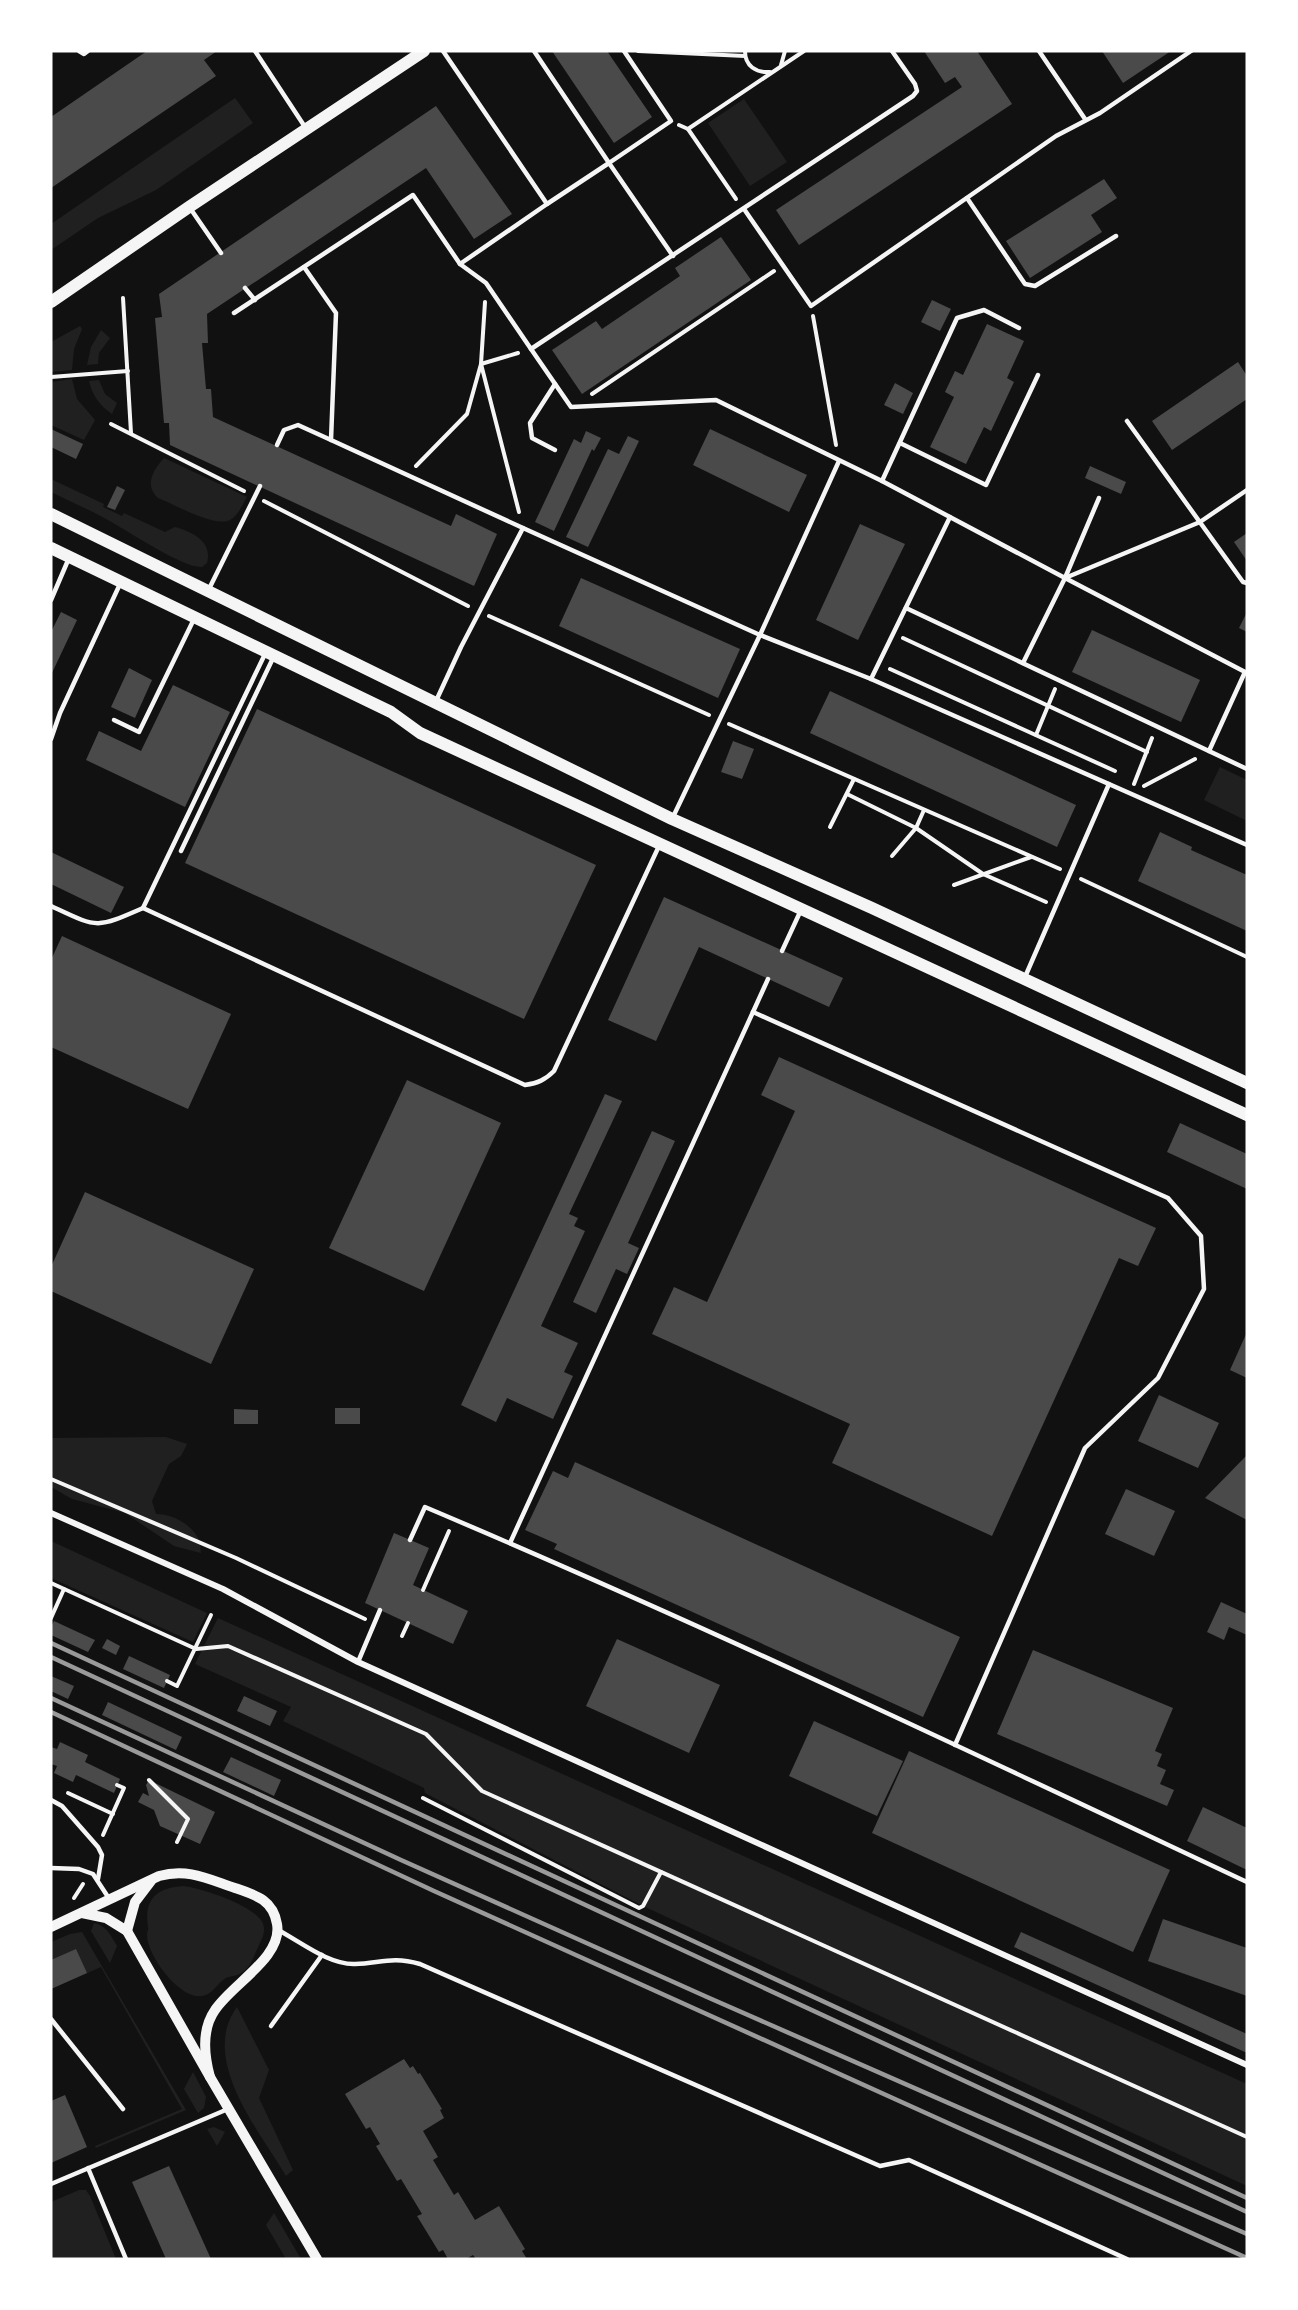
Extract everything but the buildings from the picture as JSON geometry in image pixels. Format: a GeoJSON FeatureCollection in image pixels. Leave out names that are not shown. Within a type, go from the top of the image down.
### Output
{"type":"FeatureCollection","features":[{"type":"Feature","properties":{"kind":"main road"},"geometry":{"type":"LineString","coordinates":[[51,302],[424,51]]}},
{"type":"Feature","properties":{"kind":"main road"},"geometry":{"type":"LineString","coordinates":[[51,514],[672,819],[872,908],[1247,1083]]}},
{"type":"Feature","properties":{"kind":"main road"},"geometry":{"type":"LineString","coordinates":[[51,548],[391,712],[420,733],[1247,1115]]}},
{"type":"Feature","properties":{"kind":"street"},"geometry":{"type":"LineString","coordinates":[[51,1513],[223,1589],[358,1662],[1247,2065]]}},
{"type":"Feature","properties":{"kind":"street"},"geometry":{"type":"LineString","coordinates":[[51,1927],[153,1879],[176,1872],[190,1873],[257,1895],[268,1903],[276,1914],[277,1940],[270,1953],[214,2011],[206,2034],[204,2056],[210,2077]]}},
{"type":"Feature","properties":{"kind":"street"},"geometry":{"type":"LineString","coordinates":[[127,1931],[135,1902],[153,1879]]}},
{"type":"Feature","properties":{"kind":"street"},"geometry":{"type":"LineString","coordinates":[[81,1913],[106,1918],[127,1931],[228,2109],[317,2259]]}},
{"type":"Feature","properties":{"kind":"lane"},"geometry":{"type":"LineString","coordinates":[[79,51],[84,54],[88,51]]}},
{"type":"Feature","properties":{"kind":"lane"},"geometry":{"type":"LineString","coordinates":[[255,51],[307,129]]}},
{"type":"Feature","properties":{"kind":"lane"},"geometry":{"type":"LineString","coordinates":[[443,51],[547,204]]}},
{"type":"Feature","properties":{"kind":"lane"},"geometry":{"type":"LineString","coordinates":[[534,51],[673,256]]}},
{"type":"Feature","properties":{"kind":"lane"},"geometry":{"type":"LineString","coordinates":[[460,264],[671,122],[626,51]]}},
{"type":"Feature","properties":{"kind":"lane"},"geometry":{"type":"LineString","coordinates":[[531,349],[913,96],[917,91],[915,84],[892,51]]}},
{"type":"Feature","properties":{"kind":"lane"},"geometry":{"type":"LineString","coordinates":[[1039,51],[1085,119]]}},
{"type":"Feature","properties":{"kind":"lane"},"geometry":{"type":"LineString","coordinates":[[744,209],[811,306],[1056,136],[1100,113],[1191,51]]}},
{"type":"Feature","properties":{"kind":"lane"},"geometry":{"type":"LineString","coordinates":[[234,313],[413,195],[460,264],[486,283],[571,407],[716,400],[882,481],[1246,673],[1209,751]]}},
{"type":"Feature","properties":{"kind":"lane"},"geometry":{"type":"LineString","coordinates":[[967,198],[1024,284],[1030,287],[1116,236]]}},
{"type":"Feature","properties":{"kind":"lane"},"geometry":{"type":"LineString","coordinates":[[189,207],[221,253]]}},
{"type":"Feature","properties":{"kind":"lane"},"geometry":{"type":"LineString","coordinates":[[304,267],[336,313],[331,440]]}},
{"type":"Feature","properties":{"kind":"lane"},"geometry":{"type":"LineString","coordinates":[[245,288],[255,300]]}},
{"type":"Feature","properties":{"kind":"lane"},"geometry":{"type":"LineString","coordinates":[[882,481],[957,318],[984,310],[1019,328]]}},
{"type":"Feature","properties":{"kind":"lane"},"geometry":{"type":"LineString","coordinates":[[900,443],[986,485],[1038,375]]}},
{"type":"Feature","properties":{"kind":"lane"},"geometry":{"type":"LineString","coordinates":[[555,384],[530,423],[532,438],[555,450]]}},
{"type":"Feature","properties":{"kind":"lane"},"geometry":{"type":"LineString","coordinates":[[1127,421],[1243,582],[1247,583]]}},
{"type":"Feature","properties":{"kind":"lane"},"geometry":{"type":"LineString","coordinates":[[277,445],[285,430],[298,425],[760,635],[871,679],[1247,845]]}},
{"type":"Feature","properties":{"kind":"lane"},"geometry":{"type":"LineString","coordinates":[[672,819],[760,635],[839,461]]}},
{"type":"Feature","properties":{"kind":"lane"},"geometry":{"type":"LineString","coordinates":[[208,592],[260,486]]}},
{"type":"Feature","properties":{"kind":"lane"},"geometry":{"type":"LineString","coordinates":[[1065,578],[1200,522],[1247,490]]}},
{"type":"Feature","properties":{"kind":"lane"},"geometry":{"type":"LineString","coordinates":[[1023,663],[1065,578],[1099,498]]}},
{"type":"Feature","properties":{"kind":"lane"},"geometry":{"type":"LineString","coordinates":[[871,679],[950,517]]}},
{"type":"Feature","properties":{"kind":"lane"},"geometry":{"type":"LineString","coordinates":[[435,703],[523,528]]}},
{"type":"Feature","properties":{"kind":"lane"},"geometry":{"type":"LineString","coordinates":[[51,600],[70,557]]}},
{"type":"Feature","properties":{"kind":"lane"},"geometry":{"type":"LineString","coordinates":[[51,739],[60,713],[121,581]]}},
{"type":"Feature","properties":{"kind":"lane"},"geometry":{"type":"LineString","coordinates":[[906,608],[1247,769]]}},
{"type":"Feature","properties":{"kind":"lane"},"geometry":{"type":"LineString","coordinates":[[114,720],[139,732],[194,617]]}},
{"type":"Feature","properties":{"kind":"lane"},"geometry":{"type":"LineString","coordinates":[[181,851],[270,653]]}},
{"type":"Feature","properties":{"kind":"lane"},"geometry":{"type":"LineString","coordinates":[[51,906],[87,923],[97,924],[112,922],[143,908],[270,653]]}},
{"type":"Feature","properties":{"kind":"lane"},"geometry":{"type":"LineString","coordinates":[[1024,980],[1109,784]]}},
{"type":"Feature","properties":{"kind":"lane"},"geometry":{"type":"LineString","coordinates":[[143,908],[525,1084],[537,1083],[547,1079],[555,1071],[660,844]]}},
{"type":"Feature","properties":{"kind":"lane"},"geometry":{"type":"LineString","coordinates":[[782,951],[802,909]]}},
{"type":"Feature","properties":{"kind":"lane"},"geometry":{"type":"LineString","coordinates":[[510,1543],[768,979]]}},
{"type":"Feature","properties":{"kind":"lane"},"geometry":{"type":"LineString","coordinates":[[753,1012],[1168,1198],[1201,1236],[1204,1289],[1158,1378],[1086,1448],[955,1745]]}},
{"type":"Feature","properties":{"kind":"lane"},"geometry":{"type":"LineString","coordinates":[[410,1540],[425,1507],[510,1543],[955,1745],[1247,1882]]}},
{"type":"Feature","properties":{"kind":"lane"},"geometry":{"type":"LineString","coordinates":[[358,1662],[380,1610]]}},
{"type":"Feature","properties":{"kind":"lane"},"geometry":{"type":"LineString","coordinates":[[51,1800],[62,1806],[98,1847],[102,1855],[98,1879]]}},
{"type":"Feature","properties":{"kind":"lane"},"geometry":{"type":"LineString","coordinates":[[51,1868],[86,1871],[93,1874],[110,1900]]}},
{"type":"Feature","properties":{"kind":"lane"},"geometry":{"type":"LineString","coordinates":[[278,1930],[331,1960],[353,1964],[402,1959],[420,1964],[880,2166],[909,2160],[1127,2259]]}},
{"type":"Feature","properties":{"kind":"lane"},"geometry":{"type":"LineString","coordinates":[[271,2026],[322,1955]]}},
{"type":"Feature","properties":{"kind":"lane"},"geometry":{"type":"LineString","coordinates":[[51,2019],[123,2109]]}},
{"type":"Feature","properties":{"kind":"lane"},"geometry":{"type":"LineString","coordinates":[[51,2030],[57,2027]]}},
{"type":"Feature","properties":{"kind":"lane"},"geometry":{"type":"LineString","coordinates":[[51,2184],[228,2109]]}},
{"type":"Feature","properties":{"kind":"lane"},"geometry":{"type":"LineString","coordinates":[[88,2168],[126,2259]]}},
{"type":"Feature","properties":{"kind":"path"},"geometry":{"type":"LineString","coordinates":[[626,51],[745,54],[754,69],[761,72],[777,70],[782,64],[785,51]]}},
{"type":"Feature","properties":{"kind":"path"},"geometry":{"type":"LineString","coordinates":[[688,129],[804,51]]}},
{"type":"Feature","properties":{"kind":"path"},"geometry":{"type":"LineString","coordinates":[[671,122],[688,129],[744,209]]}},
{"type":"Feature","properties":{"kind":"path"},"geometry":{"type":"LineString","coordinates":[[571,407],[783,265]]}},
{"type":"Feature","properties":{"kind":"path"},"geometry":{"type":"LineString","coordinates":[[407,475],[467,414],[481,364],[486,283]]}},
{"type":"Feature","properties":{"kind":"path"},"geometry":{"type":"LineString","coordinates":[[123,298],[132,434]]}},
{"type":"Feature","properties":{"kind":"path"},"geometry":{"type":"LineString","coordinates":[[811,306],[839,461]]}},
{"type":"Feature","properties":{"kind":"path"},"geometry":{"type":"LineString","coordinates":[[481,364],[531,349]]}},
{"type":"Feature","properties":{"kind":"path"},"geometry":{"type":"LineString","coordinates":[[481,364],[523,528]]}},
{"type":"Feature","properties":{"kind":"path"},"geometry":{"type":"LineString","coordinates":[[51,377],[128,371]]}},
{"type":"Feature","properties":{"kind":"path"},"geometry":{"type":"LineString","coordinates":[[111,424],[479,612],[718,720],[1070,873],[1247,957]]}},
{"type":"Feature","properties":{"kind":"path"},"geometry":{"type":"LineString","coordinates":[[893,633],[1147,752]]}},
{"type":"Feature","properties":{"kind":"path"},"geometry":{"type":"LineString","coordinates":[[878,663],[1116,771]]}},
{"type":"Feature","properties":{"kind":"path"},"geometry":{"type":"LineString","coordinates":[[1036,735],[1059,680]]}},
{"type":"Feature","properties":{"kind":"path"},"geometry":{"type":"LineString","coordinates":[[1130,793],[1157,726]]}},
{"type":"Feature","properties":{"kind":"path"},"geometry":{"type":"LineString","coordinates":[[1130,793],[1209,751]]}},
{"type":"Feature","properties":{"kind":"path"},"geometry":{"type":"LineString","coordinates":[[1126,775],[1156,789]]}},
{"type":"Feature","properties":{"kind":"path"},"geometry":{"type":"LineString","coordinates":[[830,827],[854,779]]}},
{"type":"Feature","properties":{"kind":"path"},"geometry":{"type":"LineString","coordinates":[[847,794],[916,828],[983,874],[1055,907]]}},
{"type":"Feature","properties":{"kind":"path"},"geometry":{"type":"LineString","coordinates":[[892,856],[916,828],[924,810]]}},
{"type":"Feature","properties":{"kind":"path"},"geometry":{"type":"LineString","coordinates":[[954,885],[1031,857]]}},
{"type":"Feature","properties":{"kind":"path"},"geometry":{"type":"LineString","coordinates":[[51,1479],[237,1558],[374,1624]]}},
{"type":"Feature","properties":{"kind":"path"},"geometry":{"type":"LineString","coordinates":[[423,1590],[454,1519]]}},
{"type":"Feature","properties":{"kind":"path"},"geometry":{"type":"LineString","coordinates":[[51,1582],[196,1649],[228,1646],[426,1734],[482,1791],[1247,2137]]}},
{"type":"Feature","properties":{"kind":"path"},"geometry":{"type":"LineString","coordinates":[[51,1618],[64,1589]]}},
{"type":"Feature","properties":{"kind":"path"},"geometry":{"type":"LineString","coordinates":[[177,1686],[212,1615]]}},
{"type":"Feature","properties":{"kind":"path"},"geometry":{"type":"LineString","coordinates":[[402,1636],[408,1623]]}},
{"type":"Feature","properties":{"kind":"path"},"geometry":{"type":"LineString","coordinates":[[177,1686],[179,1680]]}},
{"type":"Feature","properties":{"kind":"path"},"geometry":{"type":"LineString","coordinates":[[167,1681],[177,1686]]}},
{"type":"Feature","properties":{"kind":"path"},"geometry":{"type":"LineString","coordinates":[[149,1780],[188,1819],[177,1842]]}},
{"type":"Feature","properties":{"kind":"path"},"geometry":{"type":"LineString","coordinates":[[61,1790],[112,1814]]}},
{"type":"Feature","properties":{"kind":"path"},"geometry":{"type":"LineString","coordinates":[[423,1798],[639,1908],[643,1906],[661,1872]]}},
{"type":"Feature","properties":{"kind":"shaded area"},"geometry":{"type":"Polygon","coordinates":[[[235,98],[253,123],[156,190],[98,218],[51,250],[51,224],[235,98]]]}},
{"type":"Feature","properties":{"kind":"shaded area"},"geometry":{"type":"Polygon","coordinates":[[[744,99],[787,162],[750,186],[708,123],[744,99]]]}},
{"type":"Feature","properties":{"kind":"shaded area"},"geometry":{"type":"Polygon","coordinates":[[[80,326],[82,329],[74,349],[72,370],[51,372],[51,342],[80,326]]]}},
{"type":"Feature","properties":{"kind":"shaded area"},"geometry":{"type":"Polygon","coordinates":[[[101,330],[110,338],[99,353],[98,364],[87,365],[91,347],[101,330]]]}},
{"type":"Feature","properties":{"kind":"shaded area"},"geometry":{"type":"Polygon","coordinates":[[[72,379],[77,399],[95,420],[84,440],[51,425],[51,382],[72,379]]]}},
{"type":"Feature","properties":{"kind":"shaded area"},"geometry":{"type":"Polygon","coordinates":[[[99,380],[105,394],[117,403],[112,414],[100,404],[92,391],[89,381],[99,380]]]}},
{"type":"Feature","properties":{"kind":"shaded area"},"geometry":{"type":"Polygon","coordinates":[[[164,458],[247,497],[238,513],[230,520],[215,521],[158,498],[151,488],[151,483],[156,467],[164,458]]]}},
{"type":"Feature","properties":{"kind":"shaded area"},"geometry":{"type":"Polygon","coordinates":[[[51,479],[104,504],[103,507],[122,516],[124,513],[165,532],[175,527],[194,535],[204,543],[207,549],[207,563],[202,567],[193,566],[154,548],[99,515],[51,492],[51,479]]]}},
{"type":"Feature","properties":{"kind":"shaded area"},"geometry":{"type":"Polygon","coordinates":[[[1220,767],[1247,780],[1247,821],[1204,800],[1220,767]]]}},
{"type":"Feature","properties":{"kind":"shaded area"},"geometry":{"type":"Polygon","coordinates":[[[166,1437],[187,1444],[181,1456],[169,1464],[152,1501],[156,1514],[174,1518],[195,1533],[200,1543],[201,1553],[174,1546],[125,1513],[72,1499],[51,1487],[51,1438],[166,1437]]]}},
{"type":"Feature","properties":{"kind":"shaded area"},"geometry":{"type":"Polygon","coordinates":[[[51,1541],[207,1613],[193,1642],[51,1578],[51,1541]]]}},
{"type":"Feature","properties":{"kind":"shaded area"},"geometry":{"type":"Polygon","coordinates":[[[218,1618],[1247,2084],[1247,2186],[643,1906],[425,1793],[424,1788],[283,1721],[291,1707],[195,1664],[218,1618]]]}},
{"type":"Feature","properties":{"kind":"shaded area"},"geometry":{"type":"Polygon","coordinates":[[[183,1886],[215,1894],[240,1905],[259,1917],[264,1927],[262,1937],[246,1969],[226,1978],[212,1991],[201,1996],[183,1991],[174,1983],[158,1964],[148,1943],[147,1917],[150,1902],[159,1892],[183,1886]]]}},
{"type":"Feature","properties":{"kind":"shaded area"},"geometry":{"type":"Polygon","coordinates":[[[94,1923],[105,1929],[117,1946],[110,1963],[91,1931],[94,1923]]]}},
{"type":"Feature","properties":{"kind":"shaded area"},"geometry":{"type":"Polygon","coordinates":[[[82,1932],[186,2110],[96,2148],[95,2146],[182,2109],[101,1967],[51,1989],[51,1942],[82,1932]]]}},
{"type":"Feature","properties":{"kind":"shaded area"},"geometry":{"type":"Polygon","coordinates":[[[237,2007],[269,2070],[259,2098],[293,2170],[286,2176],[237,2094],[229,2071],[225,2049],[227,2027],[237,2007]]]}},
{"type":"Feature","properties":{"kind":"shaded area"},"geometry":{"type":"Polygon","coordinates":[[[193,2072],[206,2097],[204,2108],[198,2113],[184,2089],[193,2072]]]}},
{"type":"Feature","properties":{"kind":"shaded area"},"geometry":{"type":"Polygon","coordinates":[[[214,2127],[225,2132],[217,2146],[207,2129],[214,2127]]]}},
{"type":"Feature","properties":{"kind":"shaded area"},"geometry":{"type":"Polygon","coordinates":[[[79,2190],[86,2190],[90,2196],[116,2259],[51,2259],[51,2202],[79,2190]]]}},
{"type":"Feature","properties":{"kind":"shaded area"},"geometry":{"type":"Polygon","coordinates":[[[274,2213],[301,2259],[286,2259],[266,2225],[274,2213]]]}},
{"type":"Feature","properties":{"kind":"railway"},"geometry":{"type":"LineString","coordinates":[[51,1643],[1247,2198]]}},
{"type":"Feature","properties":{"kind":"railway"},"geometry":{"type":"LineString","coordinates":[[51,1657],[1247,2212]]}},
{"type":"Feature","properties":{"kind":"railway"},"geometry":{"type":"LineString","coordinates":[[51,1698],[401,1860],[1247,2234]]}},
{"type":"Feature","properties":{"kind":"railway"},"geometry":{"type":"LineString","coordinates":[[51,1712],[434,1891],[1247,2258]]}}]}
